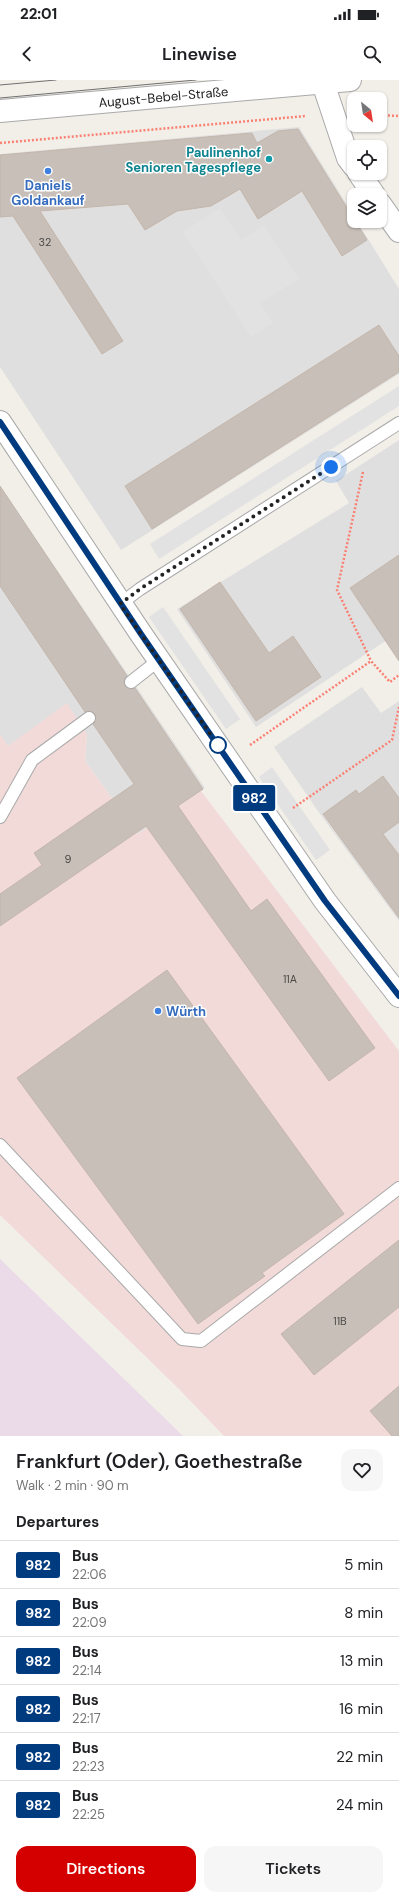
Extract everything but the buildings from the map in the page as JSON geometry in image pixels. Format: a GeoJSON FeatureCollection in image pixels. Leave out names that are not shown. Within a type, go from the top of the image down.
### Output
{"type":"FeatureCollection","features":[{"type":"Feature","properties":{"kind":"street","name":"August-Bebel-Straße"},"geometry":{"type":"LineString","coordinates":[[0,111],[350,80]]}},
{"type":"Feature","properties":{"kind":"street"},"geometry":{"type":"LineString","coordinates":[[322,82],[347,155]]}},
{"type":"Feature","properties":{"kind":"street"},"geometry":{"type":"LineString","coordinates":[[387,214],[399,231]]}},
{"type":"Feature","properties":{"kind":"street"},"geometry":{"type":"LineString","coordinates":[[0,422],[120,604],[325,901],[399,996]]}},
{"type":"Feature","properties":{"kind":"lane"},"geometry":{"type":"LineString","coordinates":[[120,604],[140,589],[399,423]]}},
{"type":"Feature","properties":{"kind":"lane"},"geometry":{"type":"LineString","coordinates":[[131,682],[159,660]]}},
{"type":"Feature","properties":{"kind":"lane"},"geometry":{"type":"LineString","coordinates":[[0,816],[32,760],[89,718]]}},
{"type":"Feature","properties":{"kind":"lane"},"geometry":{"type":"LineString","coordinates":[[0,1145],[182,1339],[202,1341],[399,1188]]}},
{"type":"Feature","properties":{"kind":"path"},"geometry":{"type":"LineString","coordinates":[[0,143],[333,114]]}},
{"type":"Feature","properties":{"kind":"path"},"geometry":{"type":"LineString","coordinates":[[387,115],[399,116]]}},
{"type":"Feature","properties":{"kind":"path"},"geometry":{"type":"LineString","coordinates":[[369,442],[338,590],[370,660],[390,682],[399,675]]}},
{"type":"Feature","properties":{"kind":"path"},"geometry":{"type":"LineString","coordinates":[[228,761],[370,660]]}},
{"type":"Feature","properties":{"kind":"path"},"geometry":{"type":"LineString","coordinates":[[271,823],[392,740],[399,707]]}},
{"type":"Feature","properties":{"kind":"shaded area"},"geometry":{"type":"Polygon","coordinates":[[[299,127],[347,205],[347,228],[361,228],[399,289],[399,374],[121,550],[0,367],[0,154],[299,127]]]}},
{"type":"Feature","properties":{"kind":"shaded area"},"geometry":{"type":"Polygon","coordinates":[[[220,208],[241,240],[264,225],[299,279],[260,303],[273,323],[251,337],[183,232],[220,208]]]}},
{"type":"Feature","properties":{"kind":"shaded area"},"geometry":{"type":"Polygon","coordinates":[[[399,386],[399,406],[159,559],[150,544],[399,386]]]}},
{"type":"Feature","properties":{"kind":"shaded area"},"geometry":{"type":"Polygon","coordinates":[[[399,440],[399,632],[256,727],[177,609],[349,503],[336,481],[399,440]]]}},
{"type":"Feature","properties":{"kind":"shaded area"},"geometry":{"type":"Polygon","coordinates":[[[0,486],[205,788],[138,834],[85,761],[87,734],[7,746],[0,734],[0,486]]]}},
{"type":"Feature","properties":{"kind":"shaded area"},"geometry":{"type":"Polygon","coordinates":[[[163,607],[240,719],[226,729],[149,617],[163,607]]]}},
{"type":"Feature","properties":{"kind":"shaded area"},"geometry":{"type":"Polygon","coordinates":[[[362,687],[381,713],[399,701],[399,921],[320,814],[274,747],[362,687]]]}},
{"type":"Feature","properties":{"kind":"shaded area"},"geometry":{"type":"Polygon","coordinates":[[[67,703],[87,734],[85,761],[138,834],[201,791],[399,1051],[399,1436],[224,1436],[178,1388],[0,1215],[0,734],[8,746],[67,703]]]}},
{"type":"Feature","properties":{"kind":"shaded area"},"geometry":{"type":"Polygon","coordinates":[[[272,767],[330,850],[316,860],[259,777],[272,767]]]}},
{"type":"Feature","properties":{"kind":"shaded area"},"geometry":{"type":"Polygon","coordinates":[[[0,1259],[183,1436],[0,1436],[0,1259]]]}},
{"type":"Feature","properties":{"kind":"tram line"},"geometry":{"type":"LineString","coordinates":[[0,85],[56,80]]}},
{"type":"Feature","properties":{"kind":"tram line"},"geometry":{"type":"LineString","coordinates":[[0,98],[196,80]]}},
{"type":"Feature","properties":{"kind":"bus line","name":"982"},"geometry":{"type":"LineString","coordinates":[[0,422],[141,634],[325,901],[399,996]]}},
{"type":"Feature","properties":{"kind":"place","name":"Paulinenhof Senioren Tagespflege"},"geometry":{"type":"Point","coordinates":[269,159]}},
{"type":"Feature","properties":{"kind":"place","name":"Daniels Goldankauf"},"geometry":{"type":"Point","coordinates":[48,171]}},
{"type":"Feature","properties":{"kind":"place","name":"Würth"},"geometry":{"type":"Point","coordinates":[158,1011]}},
{"type":"Feature","properties":{"kind":"route"},"geometry":{"type":"LineString","coordinates":[[218,745],[220,748],[120,604],[140,589],[331,467]]}}]}
